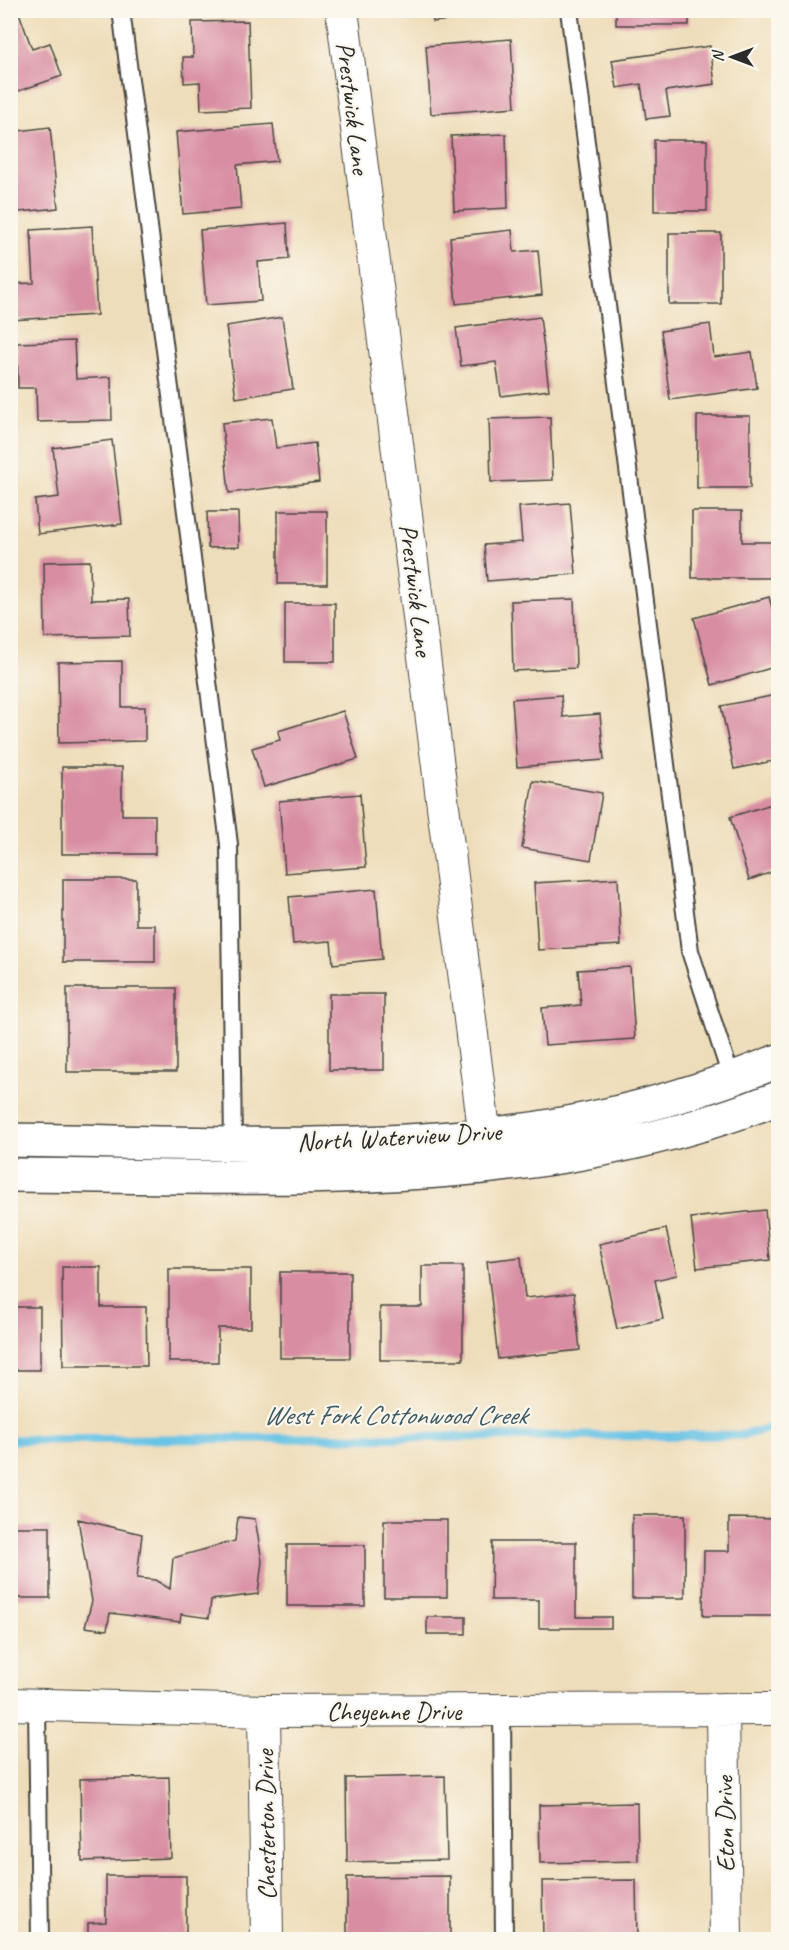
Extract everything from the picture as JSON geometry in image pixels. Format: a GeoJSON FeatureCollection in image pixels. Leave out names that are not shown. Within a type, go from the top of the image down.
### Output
{"type":"FeatureCollection","features":[{"type":"Feature","properties":{"kind":"street","name":"Prestwick Lane"},"geometry":{"type":"LineString","coordinates":[[342,10],[489,1169]]}},
{"type":"Feature","properties":{"kind":"street","name":"North Waterview Drive"},"geometry":{"type":"LineString","coordinates":[[10,1140],[233,1143],[392,1142],[485,1135],[593,1117],[681,1096],[732,1080],[778,1061]]}},
{"type":"Feature","properties":{"kind":"street","name":"North Waterview Drive"},"geometry":{"type":"LineString","coordinates":[[10,1175],[345,1177],[489,1169],[598,1151],[685,1130],[778,1098]]}},
{"type":"Feature","properties":{"kind":"street","name":"Cheyenne Drive"},"geometry":{"type":"LineString","coordinates":[[24,1704],[264,1711],[778,1709]]}},
{"type":"Feature","properties":{"kind":"street","name":"Eton Drive"},"geometry":{"type":"LineString","coordinates":[[723,1709],[726,1940]]}},
{"type":"Feature","properties":{"kind":"street","name":"Chesterton Drive"},"geometry":{"type":"LineString","coordinates":[[264,1711],[267,1940]]}},
{"type":"Feature","properties":{"kind":"lane"},"geometry":{"type":"LineString","coordinates":[[121,10],[229,844],[233,1143]]}},
{"type":"Feature","properties":{"kind":"lane"},"geometry":{"type":"LineString","coordinates":[[569,10],[690,951],[732,1080]]}},
{"type":"Feature","properties":{"kind":"lane"},"geometry":{"type":"LineString","coordinates":[[24,1704],[40,1940]]}},
{"type":"Feature","properties":{"kind":"lane"},"geometry":{"type":"LineString","coordinates":[[502,1710],[504,1940]]}},
{"type":"Feature","properties":{"kind":"building"},"geometry":{"type":"Polygon","coordinates":[[[10,10],[18,10],[32,49],[50,43],[62,76],[10,94],[10,10]]]}},
{"type":"Feature","properties":{"kind":"building"},"geometry":{"type":"Polygon","coordinates":[[[432,10],[487,10],[487,16],[433,22],[432,10]]]}},
{"type":"Feature","properties":{"kind":"building"},"geometry":{"type":"Polygon","coordinates":[[[616,10],[689,10],[689,25],[616,25],[616,10]]]}},
{"type":"Feature","properties":{"kind":"building"},"geometry":{"type":"Polygon","coordinates":[[[248,21],[251,108],[201,110],[200,82],[184,83],[183,57],[193,57],[192,22],[248,21]]]}},
{"type":"Feature","properties":{"kind":"building"},"geometry":{"type":"Polygon","coordinates":[[[511,39],[515,107],[431,114],[426,46],[511,39]]]}},
{"type":"Feature","properties":{"kind":"building"},"geometry":{"type":"Polygon","coordinates":[[[710,46],[715,84],[666,91],[670,116],[646,119],[641,84],[617,88],[612,60],[710,46]]]}},
{"type":"Feature","properties":{"kind":"building"},"geometry":{"type":"Polygon","coordinates":[[[273,124],[277,161],[237,165],[241,209],[183,214],[176,132],[273,124]]]}},
{"type":"Feature","properties":{"kind":"building"},"geometry":{"type":"Polygon","coordinates":[[[50,127],[58,208],[10,213],[10,132],[50,127]]]}},
{"type":"Feature","properties":{"kind":"building"},"geometry":{"type":"Polygon","coordinates":[[[506,134],[508,208],[454,211],[451,136],[506,134]]]}},
{"type":"Feature","properties":{"kind":"building"},"geometry":{"type":"Polygon","coordinates":[[[654,140],[707,140],[707,211],[654,211],[654,140]]]}},
{"type":"Feature","properties":{"kind":"building"},"geometry":{"type":"Polygon","coordinates":[[[287,223],[289,259],[258,262],[261,301],[206,305],[200,230],[287,223]]]}},
{"type":"Feature","properties":{"kind":"building"},"geometry":{"type":"Polygon","coordinates":[[[92,226],[97,315],[10,320],[10,284],[34,283],[31,230],[92,226]]]}},
{"type":"Feature","properties":{"kind":"building"},"geometry":{"type":"Polygon","coordinates":[[[512,230],[514,252],[538,250],[542,295],[456,304],[450,237],[512,230]]]}},
{"type":"Feature","properties":{"kind":"building"},"geometry":{"type":"Polygon","coordinates":[[[669,233],[721,233],[721,304],[669,304],[669,233]]]}},
{"type":"Feature","properties":{"kind":"building"},"geometry":{"type":"Polygon","coordinates":[[[282,317],[293,389],[236,398],[226,326],[282,317]]]}},
{"type":"Feature","properties":{"kind":"building"},"geometry":{"type":"Polygon","coordinates":[[[540,317],[549,390],[501,396],[496,362],[461,366],[456,328],[540,317]]]}},
{"type":"Feature","properties":{"kind":"building"},"geometry":{"type":"Polygon","coordinates":[[[710,324],[714,357],[752,352],[757,388],[670,400],[661,331],[710,324]]]}},
{"type":"Feature","properties":{"kind":"building"},"geometry":{"type":"Polygon","coordinates":[[[74,341],[76,379],[111,377],[112,420],[37,422],[36,388],[18,388],[17,343],[74,341]]]}},
{"type":"Feature","properties":{"kind":"building"},"geometry":{"type":"Polygon","coordinates":[[[697,416],[750,416],[750,488],[697,488],[697,416]]]}},
{"type":"Feature","properties":{"kind":"building"},"geometry":{"type":"Polygon","coordinates":[[[550,417],[553,480],[491,482],[489,419],[550,417]]]}},
{"type":"Feature","properties":{"kind":"building"},"geometry":{"type":"Polygon","coordinates":[[[272,418],[276,448],[315,443],[319,482],[229,493],[222,423],[272,418]]]}},
{"type":"Feature","properties":{"kind":"building"},"geometry":{"type":"Polygon","coordinates":[[[112,440],[122,524],[38,534],[35,500],[59,497],[53,448],[112,440]]]}},
{"type":"Feature","properties":{"kind":"building"},"geometry":{"type":"Polygon","coordinates":[[[570,503],[576,574],[487,581],[484,545],[522,542],[519,507],[570,503]]]}},
{"type":"Feature","properties":{"kind":"building"},"geometry":{"type":"Polygon","coordinates":[[[278,511],[327,511],[327,584],[278,584],[278,511]]]}},
{"type":"Feature","properties":{"kind":"building"},"geometry":{"type":"Polygon","coordinates":[[[692,511],[742,511],[742,542],[775,542],[775,578],[692,578],[692,511]]]}},
{"type":"Feature","properties":{"kind":"building"},"geometry":{"type":"Polygon","coordinates":[[[207,512],[238,512],[239,547],[208,548],[207,512]]]}},
{"type":"Feature","properties":{"kind":"building"},"geometry":{"type":"Polygon","coordinates":[[[90,561],[91,600],[129,599],[130,636],[45,638],[44,562],[90,561]]]}},
{"type":"Feature","properties":{"kind":"building"},"geometry":{"type":"Polygon","coordinates":[[[769,597],[778,629],[778,666],[712,685],[694,618],[769,597]]]}},
{"type":"Feature","properties":{"kind":"building"},"geometry":{"type":"Polygon","coordinates":[[[574,599],[576,668],[513,671],[511,601],[574,599]]]}},
{"type":"Feature","properties":{"kind":"building"},"geometry":{"type":"Polygon","coordinates":[[[285,603],[335,603],[335,662],[285,662],[285,603]]]}},
{"type":"Feature","properties":{"kind":"building"},"geometry":{"type":"Polygon","coordinates":[[[122,661],[122,707],[145,707],[145,741],[59,743],[58,662],[122,661]]]}},
{"type":"Feature","properties":{"kind":"building"},"geometry":{"type":"Polygon","coordinates":[[[561,695],[563,717],[600,714],[604,760],[517,767],[512,699],[561,695]]]}},
{"type":"Feature","properties":{"kind":"building"},"geometry":{"type":"Polygon","coordinates":[[[776,695],[778,760],[734,769],[721,706],[776,695]]]}},
{"type":"Feature","properties":{"kind":"building"},"geometry":{"type":"Polygon","coordinates":[[[343,711],[358,759],[264,787],[252,748],[280,740],[278,731],[343,711]]]}},
{"type":"Feature","properties":{"kind":"building"},"geometry":{"type":"Polygon","coordinates":[[[62,767],[122,767],[122,815],[155,815],[155,854],[62,854],[62,767]]]}},
{"type":"Feature","properties":{"kind":"building"},"geometry":{"type":"Polygon","coordinates":[[[533,781],[602,793],[591,860],[522,848],[533,781]]]}},
{"type":"Feature","properties":{"kind":"building"},"geometry":{"type":"Polygon","coordinates":[[[360,794],[366,867],[285,873],[279,801],[360,794]]]}},
{"type":"Feature","properties":{"kind":"building"},"geometry":{"type":"Polygon","coordinates":[[[778,802],[778,870],[749,880],[730,817],[778,802]]]}},
{"type":"Feature","properties":{"kind":"building"},"geometry":{"type":"Polygon","coordinates":[[[618,878],[621,945],[538,950],[534,883],[618,878]]]}},
{"type":"Feature","properties":{"kind":"building"},"geometry":{"type":"Polygon","coordinates":[[[63,879],[136,879],[136,925],[155,925],[155,962],[63,962],[63,879]]]}},
{"type":"Feature","properties":{"kind":"building"},"geometry":{"type":"Polygon","coordinates":[[[376,889],[382,959],[333,964],[331,941],[293,944],[289,897],[376,889]]]}},
{"type":"Feature","properties":{"kind":"building"},"geometry":{"type":"Polygon","coordinates":[[[630,967],[635,1039],[545,1045],[542,1008],[581,1005],[578,970],[630,967]]]}},
{"type":"Feature","properties":{"kind":"building"},"geometry":{"type":"Polygon","coordinates":[[[67,988],[176,988],[176,1072],[67,1072],[67,988]]]}},
{"type":"Feature","properties":{"kind":"building"},"geometry":{"type":"Polygon","coordinates":[[[329,994],[384,994],[384,1070],[329,1070],[329,994]]]}},
{"type":"Feature","properties":{"kind":"building"},"geometry":{"type":"Polygon","coordinates":[[[765,1210],[770,1260],[697,1268],[691,1218],[765,1210]]]}},
{"type":"Feature","properties":{"kind":"building"},"geometry":{"type":"Polygon","coordinates":[[[666,1229],[677,1275],[655,1280],[663,1319],[617,1329],[599,1244],[666,1229]]]}},
{"type":"Feature","properties":{"kind":"building"},"geometry":{"type":"Polygon","coordinates":[[[521,1257],[525,1298],[574,1293],[580,1350],[498,1359],[487,1261],[521,1257]]]}},
{"type":"Feature","properties":{"kind":"building"},"geometry":{"type":"Polygon","coordinates":[[[422,1266],[463,1266],[463,1360],[380,1360],[380,1307],[422,1307],[422,1266]]]}},
{"type":"Feature","properties":{"kind":"building"},"geometry":{"type":"Polygon","coordinates":[[[62,1267],[101,1267],[101,1307],[146,1307],[147,1366],[63,1366],[62,1267]]]}},
{"type":"Feature","properties":{"kind":"building"},"geometry":{"type":"Polygon","coordinates":[[[169,1269],[251,1269],[251,1328],[218,1328],[218,1362],[169,1362],[169,1269]]]}},
{"type":"Feature","properties":{"kind":"building"},"geometry":{"type":"Polygon","coordinates":[[[280,1272],[350,1272],[350,1358],[280,1358],[280,1272]]]}},
{"type":"Feature","properties":{"kind":"building"},"geometry":{"type":"Polygon","coordinates":[[[10,1307],[40,1307],[40,1370],[10,1370],[10,1307]]]}},
{"type":"Feature","properties":{"kind":"building"},"geometry":{"type":"Polygon","coordinates":[[[632,1515],[685,1515],[685,1598],[632,1598],[632,1515]]]}},
{"type":"Feature","properties":{"kind":"building"},"geometry":{"type":"Polygon","coordinates":[[[238,1517],[255,1519],[262,1561],[258,1594],[211,1600],[209,1618],[181,1614],[180,1622],[110,1613],[107,1630],[85,1627],[92,1601],[78,1519],[142,1534],[137,1578],[155,1580],[170,1589],[173,1558],[235,1541],[238,1517]]]}},
{"type":"Feature","properties":{"kind":"building"},"geometry":{"type":"Polygon","coordinates":[[[729,1518],[778,1519],[778,1616],[703,1616],[704,1551],[729,1551],[729,1518]]]}},
{"type":"Feature","properties":{"kind":"building"},"geometry":{"type":"Polygon","coordinates":[[[384,1520],[447,1520],[447,1597],[384,1597],[384,1520]]]}},
{"type":"Feature","properties":{"kind":"building"},"geometry":{"type":"Polygon","coordinates":[[[10,1527],[50,1527],[50,1598],[10,1598],[10,1527]]]}},
{"type":"Feature","properties":{"kind":"building"},"geometry":{"type":"Polygon","coordinates":[[[492,1542],[576,1542],[576,1617],[611,1617],[611,1628],[539,1628],[539,1600],[491,1600],[492,1542]]]}},
{"type":"Feature","properties":{"kind":"building"},"geometry":{"type":"Polygon","coordinates":[[[287,1545],[365,1545],[365,1606],[287,1606],[287,1545]]]}},
{"type":"Feature","properties":{"kind":"building"},"geometry":{"type":"Polygon","coordinates":[[[427,1617],[466,1617],[466,1634],[427,1634],[427,1617]]]}},
{"type":"Feature","properties":{"kind":"building"},"geometry":{"type":"Polygon","coordinates":[[[445,1776],[447,1860],[347,1862],[346,1778],[445,1776]]]}},
{"type":"Feature","properties":{"kind":"building"},"geometry":{"type":"Polygon","coordinates":[[[169,1777],[171,1858],[82,1861],[80,1779],[169,1777]]]}},
{"type":"Feature","properties":{"kind":"building"},"geometry":{"type":"Polygon","coordinates":[[[637,1803],[638,1861],[540,1863],[539,1805],[637,1803]]]}},
{"type":"Feature","properties":{"kind":"building"},"geometry":{"type":"Polygon","coordinates":[[[106,1876],[186,1876],[186,1940],[88,1940],[88,1923],[106,1922],[106,1876]]]}},
{"type":"Feature","properties":{"kind":"building"},"geometry":{"type":"Polygon","coordinates":[[[450,1876],[450,1940],[347,1940],[347,1877],[450,1876]]]}},
{"type":"Feature","properties":{"kind":"building"},"geometry":{"type":"Polygon","coordinates":[[[636,1880],[637,1940],[543,1940],[542,1881],[636,1880]]]}},
{"type":"Feature","properties":{"kind":"waterway","name":"West Fork Cottonwood Creek"},"geometry":{"type":"LineString","coordinates":[[10,1440],[744,1435],[778,1426]]}}]}
